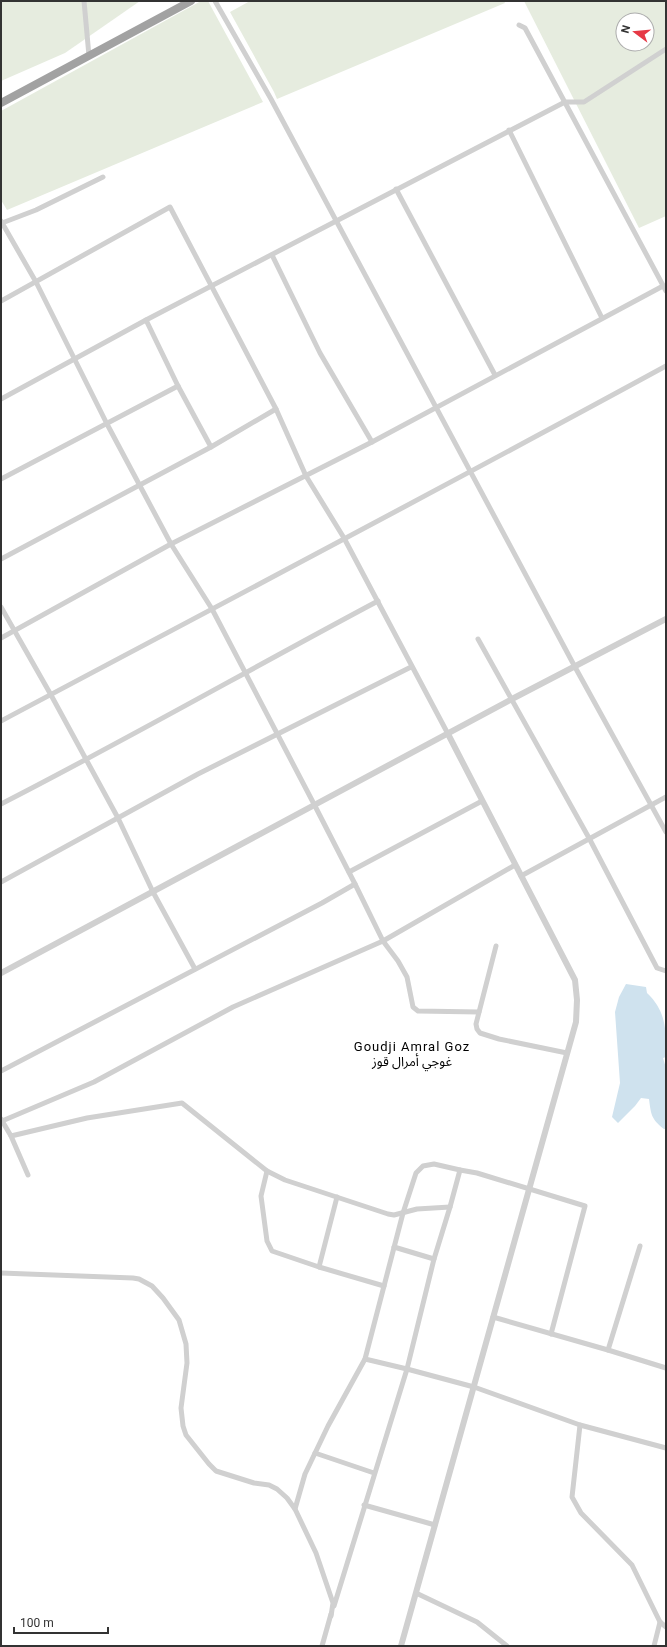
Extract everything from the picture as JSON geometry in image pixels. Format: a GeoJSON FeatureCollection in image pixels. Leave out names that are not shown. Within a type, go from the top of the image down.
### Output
{"type":"FeatureCollection","features":[{"type":"Feature","properties":{"kind":"highway"},"geometry":{"type":"LineString","coordinates":[[1,103],[191,1]]}},
{"type":"Feature","properties":{"kind":"street"},"geometry":{"type":"LineString","coordinates":[[84,1],[89,56]]}},
{"type":"Feature","properties":{"kind":"street"},"geometry":{"type":"LineString","coordinates":[[215,1],[271,99],[575,667],[666,832]]}},
{"type":"Feature","properties":{"kind":"street"},"geometry":{"type":"LineString","coordinates":[[1,638],[171,544],[372,442],[602,318],[665,289],[525,28],[519,25]]}},
{"type":"Feature","properties":{"kind":"street"},"geometry":{"type":"LineString","coordinates":[[1,398],[146,320],[564,102],[584,102],[666,49]]}},
{"type":"Feature","properties":{"kind":"street"},"geometry":{"type":"LineString","coordinates":[[509,130],[602,318]]}},
{"type":"Feature","properties":{"kind":"street"},"geometry":{"type":"LineString","coordinates":[[104,177],[36,210],[2,222],[36,282],[76,359],[107,424],[171,544],[212,609],[356,884],[383,941],[398,961],[407,977],[414,1007],[418,1010],[479,1012]]}},
{"type":"Feature","properties":{"kind":"street"},"geometry":{"type":"LineString","coordinates":[[396,189],[495,375]]}},
{"type":"Feature","properties":{"kind":"street"},"geometry":{"type":"LineString","coordinates":[[1,301],[170,207],[276,409],[306,476],[344,538],[378,601],[574,980],[577,1000],[576,1022],[401,1646]]}},
{"type":"Feature","properties":{"kind":"street"},"geometry":{"type":"LineString","coordinates":[[272,255],[320,353],[372,442]]}},
{"type":"Feature","properties":{"kind":"street"},"geometry":{"type":"LineString","coordinates":[[146,320],[178,386],[211,447]]}},
{"type":"Feature","properties":{"kind":"street"},"geometry":{"type":"LineString","coordinates":[[1,721],[471,472],[666,366]]}},
{"type":"Feature","properties":{"kind":"street"},"geometry":{"type":"LineString","coordinates":[[1,479],[178,386]]}},
{"type":"Feature","properties":{"kind":"street"},"geometry":{"type":"LineString","coordinates":[[1,559],[211,447],[276,409]]}},
{"type":"Feature","properties":{"kind":"street"},"geometry":{"type":"LineString","coordinates":[[1,804],[87,760],[244,672],[378,601]]}},
{"type":"Feature","properties":{"kind":"street"},"geometry":{"type":"LineString","coordinates":[[1,607],[87,760],[118,818],[153,892],[195,969]]}},
{"type":"Feature","properties":{"kind":"street"},"geometry":{"type":"LineString","coordinates":[[1,973],[315,806],[512,699],[666,619]]}},
{"type":"Feature","properties":{"kind":"street"},"geometry":{"type":"LineString","coordinates":[[478,639],[589,838],[657,968],[666,971]]}},
{"type":"Feature","properties":{"kind":"street"},"geometry":{"type":"LineString","coordinates":[[1,882],[198,774],[411,667]]}},
{"type":"Feature","properties":{"kind":"street"},"geometry":{"type":"LineString","coordinates":[[521,876],[666,797]]}},
{"type":"Feature","properties":{"kind":"street"},"geometry":{"type":"LineString","coordinates":[[349,872],[482,801]]}},
{"type":"Feature","properties":{"kind":"street"},"geometry":{"type":"LineString","coordinates":[[28,1175],[11,1136],[1,1120],[94,1082],[233,1007],[383,941],[515,865]]}},
{"type":"Feature","properties":{"kind":"street"},"geometry":{"type":"LineString","coordinates":[[1,1071],[356,884]]}},
{"type":"Feature","properties":{"kind":"street"},"geometry":{"type":"LineString","coordinates":[[496,946],[476,1024],[477,1029],[480,1033],[499,1039],[567,1054]]}},
{"type":"Feature","properties":{"kind":"street"},"geometry":{"type":"LineString","coordinates":[[11,1136],[87,1118],[182,1103],[267,1171],[284,1180],[388,1214],[402,1213],[417,1209],[450,1207]]}},
{"type":"Feature","properties":{"kind":"street"},"geometry":{"type":"LineString","coordinates":[[295,1509],[305,1474],[328,1426],[366,1359],[402,1213],[416,1173],[423,1166],[434,1164],[477,1173],[585,1206],[551,1334]]}},
{"type":"Feature","properties":{"kind":"street"},"geometry":{"type":"LineString","coordinates":[[322,1646],[364,1505],[407,1369],[434,1259],[460,1170]]}},
{"type":"Feature","properties":{"kind":"street"},"geometry":{"type":"LineString","coordinates":[[267,1171],[261,1196],[267,1241],[272,1251],[319,1267],[384,1286]]}},
{"type":"Feature","properties":{"kind":"street"},"geometry":{"type":"LineString","coordinates":[[319,1267],[337,1197]]}},
{"type":"Feature","properties":{"kind":"street"},"geometry":{"type":"LineString","coordinates":[[608,1350],[640,1246]]}},
{"type":"Feature","properties":{"kind":"street"},"geometry":{"type":"LineString","coordinates":[[394,1247],[434,1259]]}},
{"type":"Feature","properties":{"kind":"street"},"geometry":{"type":"LineString","coordinates":[[1,1273],[119,1276],[139,1279],[152,1286],[179,1320],[186,1344],[187,1363],[181,1408],[186,1436],[216,1471],[254,1483],[273,1487],[287,1498],[295,1509],[316,1553],[333,1603],[331,1616]]}},
{"type":"Feature","properties":{"kind":"street"},"geometry":{"type":"LineString","coordinates":[[493,1317],[666,1368]]}},
{"type":"Feature","properties":{"kind":"street"},"geometry":{"type":"LineString","coordinates":[[366,1359],[474,1387],[580,1425],[666,1448]]}},
{"type":"Feature","properties":{"kind":"street"},"geometry":{"type":"LineString","coordinates":[[580,1425],[572,1497],[581,1513],[632,1565],[660,1622],[666,1627]]}},
{"type":"Feature","properties":{"kind":"street"},"geometry":{"type":"LineString","coordinates":[[315,1453],[374,1473]]}},
{"type":"Feature","properties":{"kind":"street"},"geometry":{"type":"LineString","coordinates":[[364,1505],[435,1526]]}},
{"type":"Feature","properties":{"kind":"street"},"geometry":{"type":"LineString","coordinates":[[416,1593],[477,1622],[507,1646]]}},
{"type":"Feature","properties":{"kind":"street"},"geometry":{"type":"LineString","coordinates":[[654,1646],[660,1622]]}},
{"type":"Feature","properties":{"kind":"shaded area"},"geometry":{"type":"Polygon","coordinates":[[[1,1],[140,1],[65,53],[1,81],[1,1]]]}},
{"type":"Feature","properties":{"kind":"shaded area"},"geometry":{"type":"Polygon","coordinates":[[[201,1],[208,1],[263,102],[7,210],[1,200],[1,111],[201,1]]]}},
{"type":"Feature","properties":{"kind":"shaded area"},"geometry":{"type":"Polygon","coordinates":[[[250,1],[504,1],[505,3],[277,99],[230,12],[250,1]]]}},
{"type":"Feature","properties":{"kind":"shaded area"},"geometry":{"type":"Polygon","coordinates":[[[524,1],[666,1],[666,216],[639,228],[524,1]]]}},
{"type":"Feature","properties":{"kind":"water"},"geometry":{"type":"Polygon","coordinates":[[[626,984],[646,987],[647,993],[654,1000],[664,1022],[666,1039],[666,1057],[663,1058],[666,1068],[666,1129],[664,1129],[654,1119],[651,1112],[649,1099],[641,1098],[618,1123],[612,1117],[620,1083],[615,1012],[619,997],[626,984]]]}},
{"type":"Feature","properties":{"kind":"district","name":"Goudji Amral Goz غوجي أمرال قوز"},"geometry":{"type":"Point","coordinates":[412,1054]}}]}
